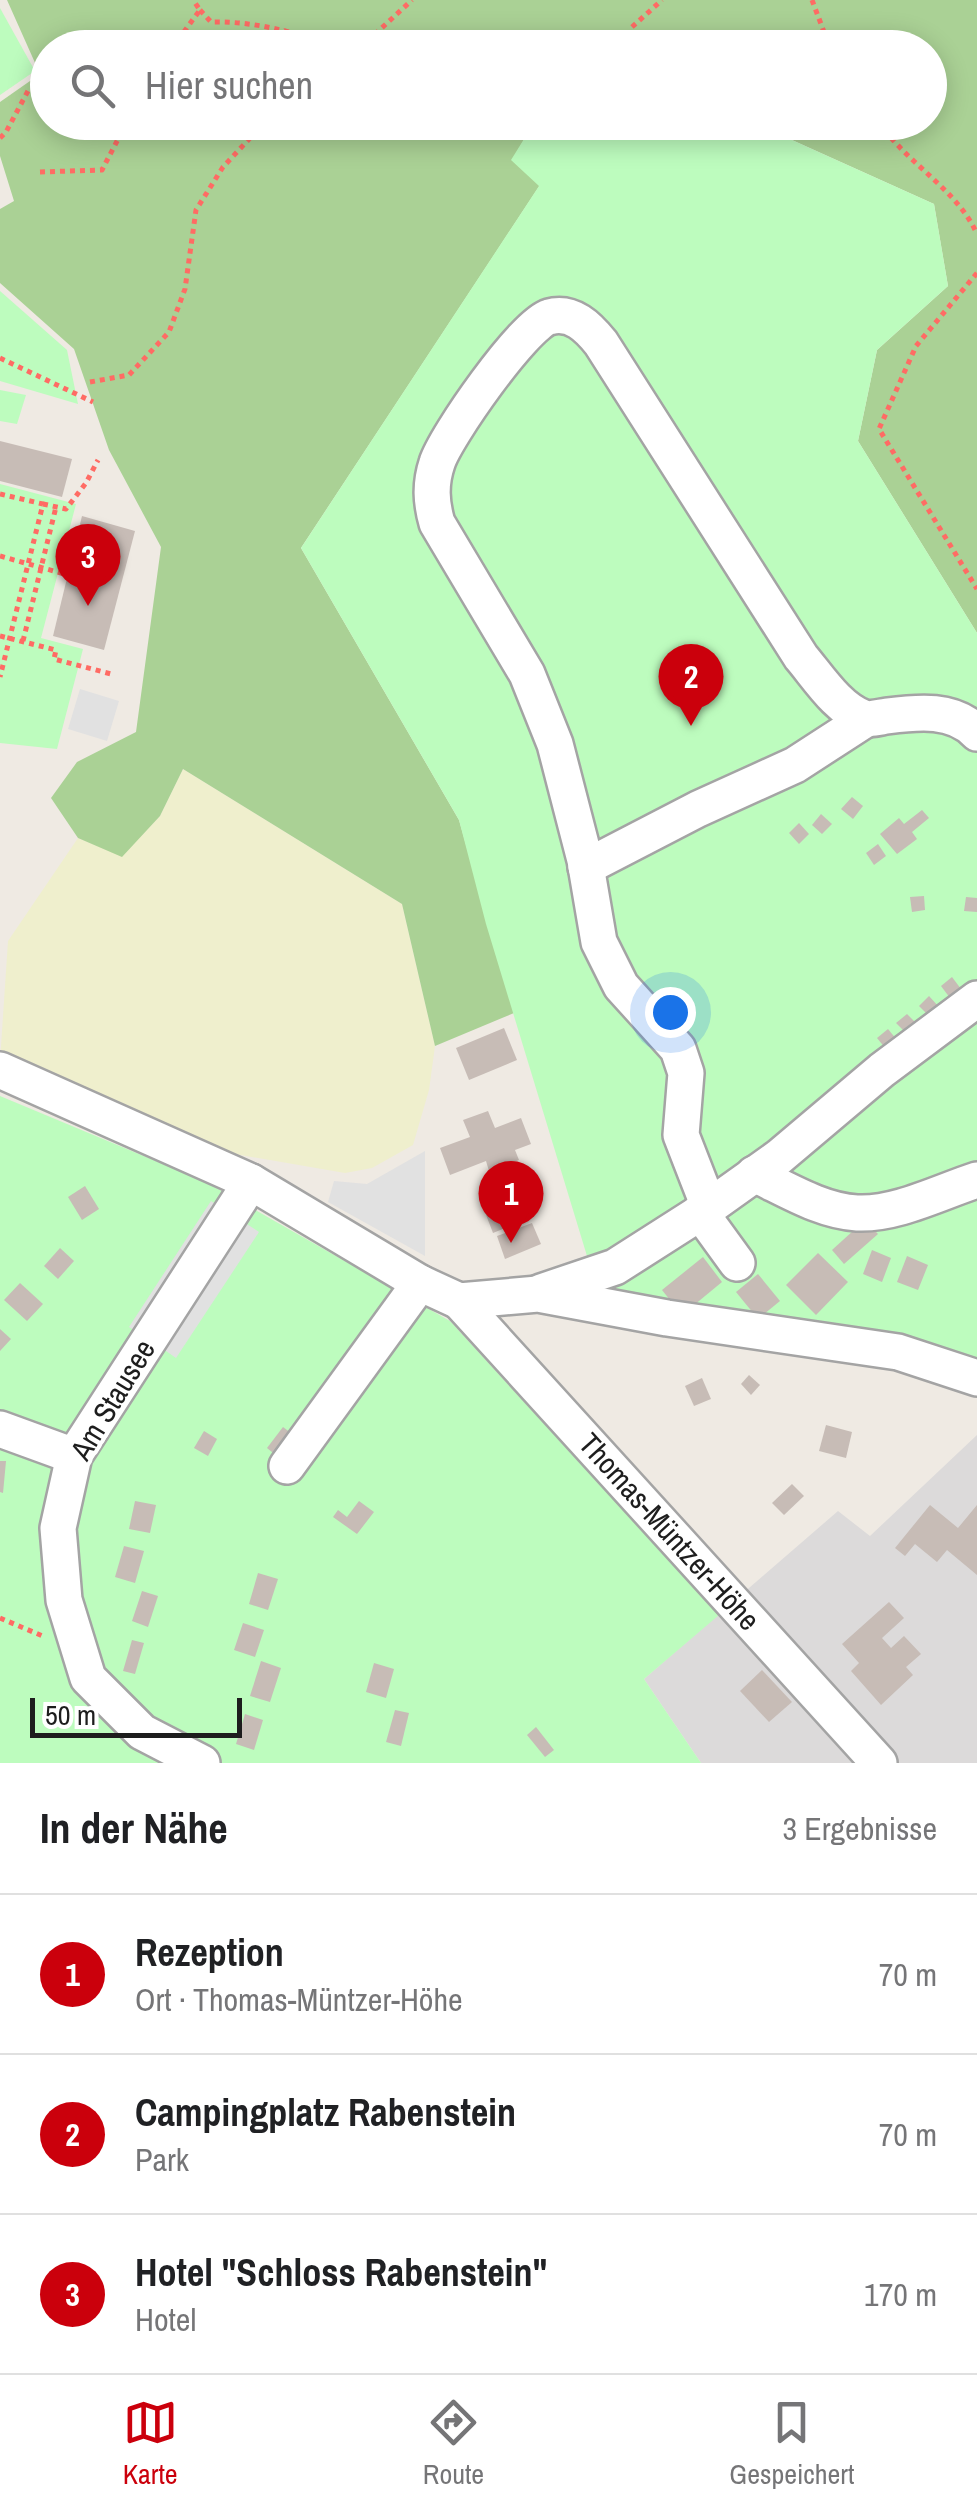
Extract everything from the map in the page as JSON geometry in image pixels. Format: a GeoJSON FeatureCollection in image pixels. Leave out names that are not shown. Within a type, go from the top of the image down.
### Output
{"type":"FeatureCollection","features":[{"type":"Feature","properties":{"kind":"street"},"geometry":{"type":"LineString","coordinates":[[737,1263],[704,1209],[681,1134],[686,1073],[678,1049],[621,986],[599,942],[586,866],[555,744],[527,674],[437,523],[430,500],[438,460],[491,376],[526,333],[549,316],[570,317],[586,324],[802,657],[846,706],[866,719]]}},
{"type":"Feature","properties":{"kind":"street"},"geometry":{"type":"LineString","coordinates":[[586,866],[795,764],[866,719],[925,711],[968,723],[977,733]]}},
{"type":"Feature","properties":{"kind":"street"},"geometry":{"type":"LineString","coordinates":[[538,1294],[615,1268],[704,1209],[977,999]]}},
{"type":"Feature","properties":{"kind":"street","name":"Thomas-Müntzer-Höhe"},"geometry":{"type":"LineString","coordinates":[[0,1070],[251,1182],[420,1283],[459,1301],[879,1763]]}},
{"type":"Feature","properties":{"kind":"street"},"geometry":{"type":"LineString","coordinates":[[754,1174],[815,1202],[856,1213],[888,1210],[977,1180]]}},
{"type":"Feature","properties":{"kind":"street","name":"Am Stausee"},"geometry":{"type":"LineString","coordinates":[[202,1763],[142,1732],[88,1678],[64,1600],[58,1528],[74,1456],[251,1182]]}},
{"type":"Feature","properties":{"kind":"street"},"geometry":{"type":"LineString","coordinates":[[287,1466],[420,1283]]}},
{"type":"Feature","properties":{"kind":"street","name":"Thomas-Müntzer-Höhe"},"geometry":{"type":"LineString","coordinates":[[459,1301],[538,1294],[667,1318],[898,1352],[977,1378]]}},
{"type":"Feature","properties":{"kind":"street"},"geometry":{"type":"LineString","coordinates":[[0,1429],[74,1456]]}},
{"type":"Feature","properties":{"kind":"path"},"geometry":{"type":"LineString","coordinates":[[194,0],[211,22],[289,30]]}},
{"type":"Feature","properties":{"kind":"path"},"geometry":{"type":"LineString","coordinates":[[380,30],[412,0]]}},
{"type":"Feature","properties":{"kind":"path"},"geometry":{"type":"LineString","coordinates":[[632,27],[662,0]]}},
{"type":"Feature","properties":{"kind":"path"},"geometry":{"type":"LineString","coordinates":[[812,0],[823,30]]}},
{"type":"Feature","properties":{"kind":"path"},"geometry":{"type":"LineString","coordinates":[[185,30],[200,10]]}},
{"type":"Feature","properties":{"kind":"path"},"geometry":{"type":"LineString","coordinates":[[0,138],[29,89]]}},
{"type":"Feature","properties":{"kind":"path"},"geometry":{"type":"LineString","coordinates":[[40,172],[102,170],[118,140]]}},
{"type":"Feature","properties":{"kind":"path"},"geometry":{"type":"LineString","coordinates":[[90,382],[129,375],[169,332],[185,289],[196,210],[223,167],[248,140]]}},
{"type":"Feature","properties":{"kind":"path"},"geometry":{"type":"LineString","coordinates":[[891,140],[968,214],[977,234]]}},
{"type":"Feature","properties":{"kind":"path"},"geometry":{"type":"LineString","coordinates":[[977,274],[916,346],[879,429],[977,589]]}},
{"type":"Feature","properties":{"kind":"path"},"geometry":{"type":"LineString","coordinates":[[0,358],[93,402]]}},
{"type":"Feature","properties":{"kind":"path"},"geometry":{"type":"LineString","coordinates":[[0,494],[66,509],[98,460]]}},
{"type":"Feature","properties":{"kind":"path"},"geometry":{"type":"LineString","coordinates":[[0,676],[43,504]]}},
{"type":"Feature","properties":{"kind":"path"},"geometry":{"type":"LineString","coordinates":[[23,641],[56,507]]}},
{"type":"Feature","properties":{"kind":"path"},"geometry":{"type":"LineString","coordinates":[[0,556],[68,575]]}},
{"type":"Feature","properties":{"kind":"path"},"geometry":{"type":"LineString","coordinates":[[0,636],[56,650],[54,660],[115,675]]}},
{"type":"Feature","properties":{"kind":"shaded area"},"geometry":{"type":"Polygon","coordinates":[[[80,689],[119,701],[107,741],[68,729],[80,689]]]}},
{"type":"Feature","properties":{"kind":"shaded area"},"geometry":{"type":"Polygon","coordinates":[[[425,1151],[425,1256],[328,1202],[334,1181],[367,1184],[425,1151]]]}},
{"type":"Feature","properties":{"kind":"shaded area"},"geometry":{"type":"Polygon","coordinates":[[[211,1201],[227,1211],[145,1337],[129,1327],[211,1201]]]}},
{"type":"Feature","properties":{"kind":"shaded area"},"geometry":{"type":"Polygon","coordinates":[[[239,1219],[259,1232],[176,1358],[156,1344],[239,1219]]]}},
{"type":"Feature","properties":{"kind":"shaded area"},"geometry":{"type":"Polygon","coordinates":[[[977,1435],[977,1763],[701,1763],[644,1679],[838,1511],[870,1536],[977,1435]]]}},
{"type":"Feature","properties":{"kind":"green space"},"geometry":{"type":"Polygon","coordinates":[[[7,0],[977,0],[977,633],[858,441],[877,350],[948,286],[934,204],[792,140],[947,140],[947,30],[30,30],[30,52],[7,0]]]}},
{"type":"Feature","properties":{"kind":"green space"},"geometry":{"type":"Polygon","coordinates":[[[0,8],[30,62],[30,74],[0,95],[0,8]]]}},
{"type":"Feature","properties":{"kind":"green space"},"geometry":{"type":"Polygon","coordinates":[[[30,81],[30,140],[524,140],[512,160],[540,185],[301,548],[459,820],[514,1013],[435,1046],[402,904],[183,769],[160,816],[122,857],[78,838],[51,798],[77,762],[136,732],[161,547],[109,450],[74,349],[0,283],[0,209],[14,201],[0,156],[0,102],[30,81]]]}},
{"type":"Feature","properties":{"kind":"green space"},"geometry":{"type":"Polygon","coordinates":[[[523,140],[792,140],[934,204],[948,286],[877,350],[858,441],[977,633],[977,1366],[546,1290],[587,1256],[486,924],[459,820],[301,548],[539,186],[511,160],[523,140]]]}},
{"type":"Feature","properties":{"kind":"green space"},"geometry":{"type":"Polygon","coordinates":[[[0,291],[67,350],[78,404],[0,381],[0,291]]]}},
{"type":"Feature","properties":{"kind":"green space"},"geometry":{"type":"Polygon","coordinates":[[[0,390],[26,395],[17,424],[0,421],[0,390]]]}},
{"type":"Feature","properties":{"kind":"green space"},"geometry":{"type":"Polygon","coordinates":[[[0,484],[76,504],[41,638],[83,649],[57,749],[0,743],[0,484]]]}},
{"type":"Feature","properties":{"kind":"green space"},"geometry":{"type":"Polygon","coordinates":[[[183,769],[402,904],[435,1046],[429,1090],[413,1145],[372,1168],[345,1173],[206,1149],[0,1061],[8,941],[78,838],[122,856],[160,816],[183,769]]]}},
{"type":"Feature","properties":{"kind":"green space"},"geometry":{"type":"Polygon","coordinates":[[[0,1096],[206,1182],[450,1321],[719,1615],[644,1679],[701,1763],[0,1763],[0,1096]]]}},
{"type":"Feature","properties":{"kind":"building"},"geometry":{"type":"Polygon","coordinates":[[[0,441],[72,459],[62,497],[0,481],[0,441]]]}},
{"type":"Feature","properties":{"kind":"building"},"geometry":{"type":"Polygon","coordinates":[[[82,516],[135,531],[104,650],[53,636],[82,516]]]}},
{"type":"Feature","properties":{"kind":"building"},"geometry":{"type":"Polygon","coordinates":[[[852,797],[863,806],[853,819],[841,809],[852,797]]]}},
{"type":"Feature","properties":{"kind":"building"},"geometry":{"type":"Polygon","coordinates":[[[922,810],[929,818],[912,832],[917,839],[897,854],[880,834],[899,818],[904,824],[922,810]]]}},
{"type":"Feature","properties":{"kind":"building"},"geometry":{"type":"Polygon","coordinates":[[[821,814],[832,824],[822,834],[812,825],[821,814]]]}},
{"type":"Feature","properties":{"kind":"building"},"geometry":{"type":"Polygon","coordinates":[[[799,823],[809,834],[799,844],[789,833],[799,823]]]}},
{"type":"Feature","properties":{"kind":"building"},"geometry":{"type":"Polygon","coordinates":[[[878,844],[886,856],[874,865],[866,853],[878,844]]]}},
{"type":"Feature","properties":{"kind":"building"},"geometry":{"type":"Polygon","coordinates":[[[924,896],[925,910],[912,912],[910,897],[924,896]]]}},
{"type":"Feature","properties":{"kind":"building"},"geometry":{"type":"Polygon","coordinates":[[[966,897],[977,898],[977,912],[964,911],[966,897]]]}},
{"type":"Feature","properties":{"kind":"building"},"geometry":{"type":"Polygon","coordinates":[[[952,977],[961,989],[950,998],[941,986],[952,977]]]}},
{"type":"Feature","properties":{"kind":"building"},"geometry":{"type":"Polygon","coordinates":[[[929,996],[939,1007],[929,1016],[919,1006],[929,996]]]}},
{"type":"Feature","properties":{"kind":"building"},"geometry":{"type":"Polygon","coordinates":[[[907,1014],[917,1024],[907,1034],[896,1023],[907,1014]]]}},
{"type":"Feature","properties":{"kind":"building"},"geometry":{"type":"Polygon","coordinates":[[[504,1028],[517,1060],[469,1080],[456,1048],[504,1028]]]}},
{"type":"Feature","properties":{"kind":"building"},"geometry":{"type":"Polygon","coordinates":[[[888,1029],[897,1040],[886,1049],[877,1038],[888,1029]]]}},
{"type":"Feature","properties":{"kind":"building"},"geometry":{"type":"Polygon","coordinates":[[[488,1111],[495,1128],[521,1118],[531,1144],[515,1150],[519,1160],[489,1171],[486,1161],[450,1175],[440,1148],[470,1137],[463,1120],[488,1111]]]}},
{"type":"Feature","properties":{"kind":"building"},"geometry":{"type":"Polygon","coordinates":[[[85,1186],[99,1209],[82,1220],[68,1197],[85,1186]]]}},
{"type":"Feature","properties":{"kind":"building"},"geometry":{"type":"Polygon","coordinates":[[[506,1199],[515,1224],[493,1233],[483,1207],[506,1199]]]}},
{"type":"Feature","properties":{"kind":"building"},"geometry":{"type":"Polygon","coordinates":[[[865,1220],[878,1234],[844,1264],[832,1250],[865,1220]]]}},
{"type":"Feature","properties":{"kind":"building"},"geometry":{"type":"Polygon","coordinates":[[[532,1223],[541,1244],[505,1259],[497,1236],[532,1223]]]}},
{"type":"Feature","properties":{"kind":"building"},"geometry":{"type":"Polygon","coordinates":[[[60,1248],[74,1261],[58,1279],[44,1266],[60,1248]]]}},
{"type":"Feature","properties":{"kind":"building"},"geometry":{"type":"Polygon","coordinates":[[[872,1250],[891,1258],[882,1282],[863,1274],[872,1250]]]}},
{"type":"Feature","properties":{"kind":"building"},"geometry":{"type":"Polygon","coordinates":[[[818,1253],[848,1282],[816,1315],[786,1285],[818,1253]]]}},
{"type":"Feature","properties":{"kind":"building"},"geometry":{"type":"Polygon","coordinates":[[[907,1256],[928,1265],[918,1290],[897,1282],[907,1256]]]}},
{"type":"Feature","properties":{"kind":"building"},"geometry":{"type":"Polygon","coordinates":[[[703,1257],[722,1282],[682,1315],[662,1290],[703,1257]]]}},
{"type":"Feature","properties":{"kind":"building"},"geometry":{"type":"Polygon","coordinates":[[[758,1274],[780,1301],[758,1319],[736,1292],[758,1274]]]}},
{"type":"Feature","properties":{"kind":"building"},"geometry":{"type":"Polygon","coordinates":[[[20,1283],[43,1304],[27,1321],[4,1300],[20,1283]]]}},
{"type":"Feature","properties":{"kind":"building"},"geometry":{"type":"Polygon","coordinates":[[[0,1329],[11,1339],[0,1351],[0,1329]]]}},
{"type":"Feature","properties":{"kind":"building"},"geometry":{"type":"Polygon","coordinates":[[[749,1375],[760,1385],[751,1395],[741,1384],[749,1375]]]}},
{"type":"Feature","properties":{"kind":"building"},"geometry":{"type":"Polygon","coordinates":[[[702,1378],[711,1399],[694,1406],[685,1386],[702,1378]]]}},
{"type":"Feature","properties":{"kind":"building"},"geometry":{"type":"Polygon","coordinates":[[[826,1425],[852,1432],[846,1458],[819,1451],[826,1425]]]}},
{"type":"Feature","properties":{"kind":"building"},"geometry":{"type":"Polygon","coordinates":[[[283,1427],[300,1440],[283,1461],[267,1448],[283,1427]]]}},
{"type":"Feature","properties":{"kind":"building"},"geometry":{"type":"Polygon","coordinates":[[[204,1431],[217,1439],[208,1456],[194,1448],[204,1431]]]}},
{"type":"Feature","properties":{"kind":"building"},"geometry":{"type":"Polygon","coordinates":[[[0,1461],[6,1461],[3,1493],[0,1492],[0,1461]]]}},
{"type":"Feature","properties":{"kind":"building"},"geometry":{"type":"Polygon","coordinates":[[[792,1484],[804,1496],[784,1515],[772,1503],[792,1484]]]}},
{"type":"Feature","properties":{"kind":"building"},"geometry":{"type":"Polygon","coordinates":[[[135,1501],[156,1505],[150,1533],[129,1529],[135,1501]]]}},
{"type":"Feature","properties":{"kind":"building"},"geometry":{"type":"Polygon","coordinates":[[[359,1501],[374,1512],[357,1534],[333,1517],[338,1510],[347,1517],[359,1501]]]}},
{"type":"Feature","properties":{"kind":"building"},"geometry":{"type":"Polygon","coordinates":[[[930,1505],[958,1528],[977,1505],[977,1575],[947,1550],[937,1562],[915,1544],[905,1556],[895,1548],[930,1505]]]}},
{"type":"Feature","properties":{"kind":"building"},"geometry":{"type":"Polygon","coordinates":[[[124,1546],[144,1551],[135,1583],[115,1577],[124,1546]]]}},
{"type":"Feature","properties":{"kind":"building"},"geometry":{"type":"Polygon","coordinates":[[[258,1573],[278,1579],[268,1610],[249,1604],[258,1573]]]}},
{"type":"Feature","properties":{"kind":"building"},"geometry":{"type":"Polygon","coordinates":[[[142,1591],[158,1596],[148,1627],[132,1621],[142,1591]]]}},
{"type":"Feature","properties":{"kind":"building"},"geometry":{"type":"Polygon","coordinates":[[[889,1602],[904,1618],[882,1638],[891,1648],[904,1636],[921,1654],[906,1667],[913,1675],[881,1705],[851,1671],[859,1663],[842,1644],[889,1602]]]}},
{"type":"Feature","properties":{"kind":"building"},"geometry":{"type":"Polygon","coordinates":[[[243,1623],[264,1630],[255,1657],[234,1650],[243,1623]]]}},
{"type":"Feature","properties":{"kind":"building"},"geometry":{"type":"Polygon","coordinates":[[[132,1640],[144,1643],[135,1674],[123,1671],[132,1640]]]}},
{"type":"Feature","properties":{"kind":"building"},"geometry":{"type":"Polygon","coordinates":[[[261,1661],[281,1668],[270,1702],[250,1696],[261,1661]]]}},
{"type":"Feature","properties":{"kind":"building"},"geometry":{"type":"Polygon","coordinates":[[[374,1663],[394,1669],[386,1698],[366,1692],[374,1663]]]}},
{"type":"Feature","properties":{"kind":"building"},"geometry":{"type":"Polygon","coordinates":[[[762,1670],[792,1702],[769,1722],[740,1691],[762,1670]]]}},
{"type":"Feature","properties":{"kind":"building"},"geometry":{"type":"Polygon","coordinates":[[[395,1710],[409,1713],[401,1746],[386,1742],[395,1710]]]}},
{"type":"Feature","properties":{"kind":"building"},"geometry":{"type":"Polygon","coordinates":[[[245,1714],[263,1720],[254,1750],[236,1744],[245,1714]]]}},
{"type":"Feature","properties":{"kind":"building"},"geometry":{"type":"Polygon","coordinates":[[[536,1727],[554,1750],[545,1757],[527,1735],[536,1727]]]}},
{"type":"Feature","properties":{"kind":"place","name":"Hotel \"Schloss Rabenstein\""},"geometry":{"type":"Point","coordinates":[88,606]}},
{"type":"Feature","properties":{"kind":"place","name":"Campingplatz Rabenstein"},"geometry":{"type":"Point","coordinates":[691,726]}},
{"type":"Feature","properties":{"kind":"place","name":"Rezeption"},"geometry":{"type":"Point","coordinates":[511,1243]}}]}
